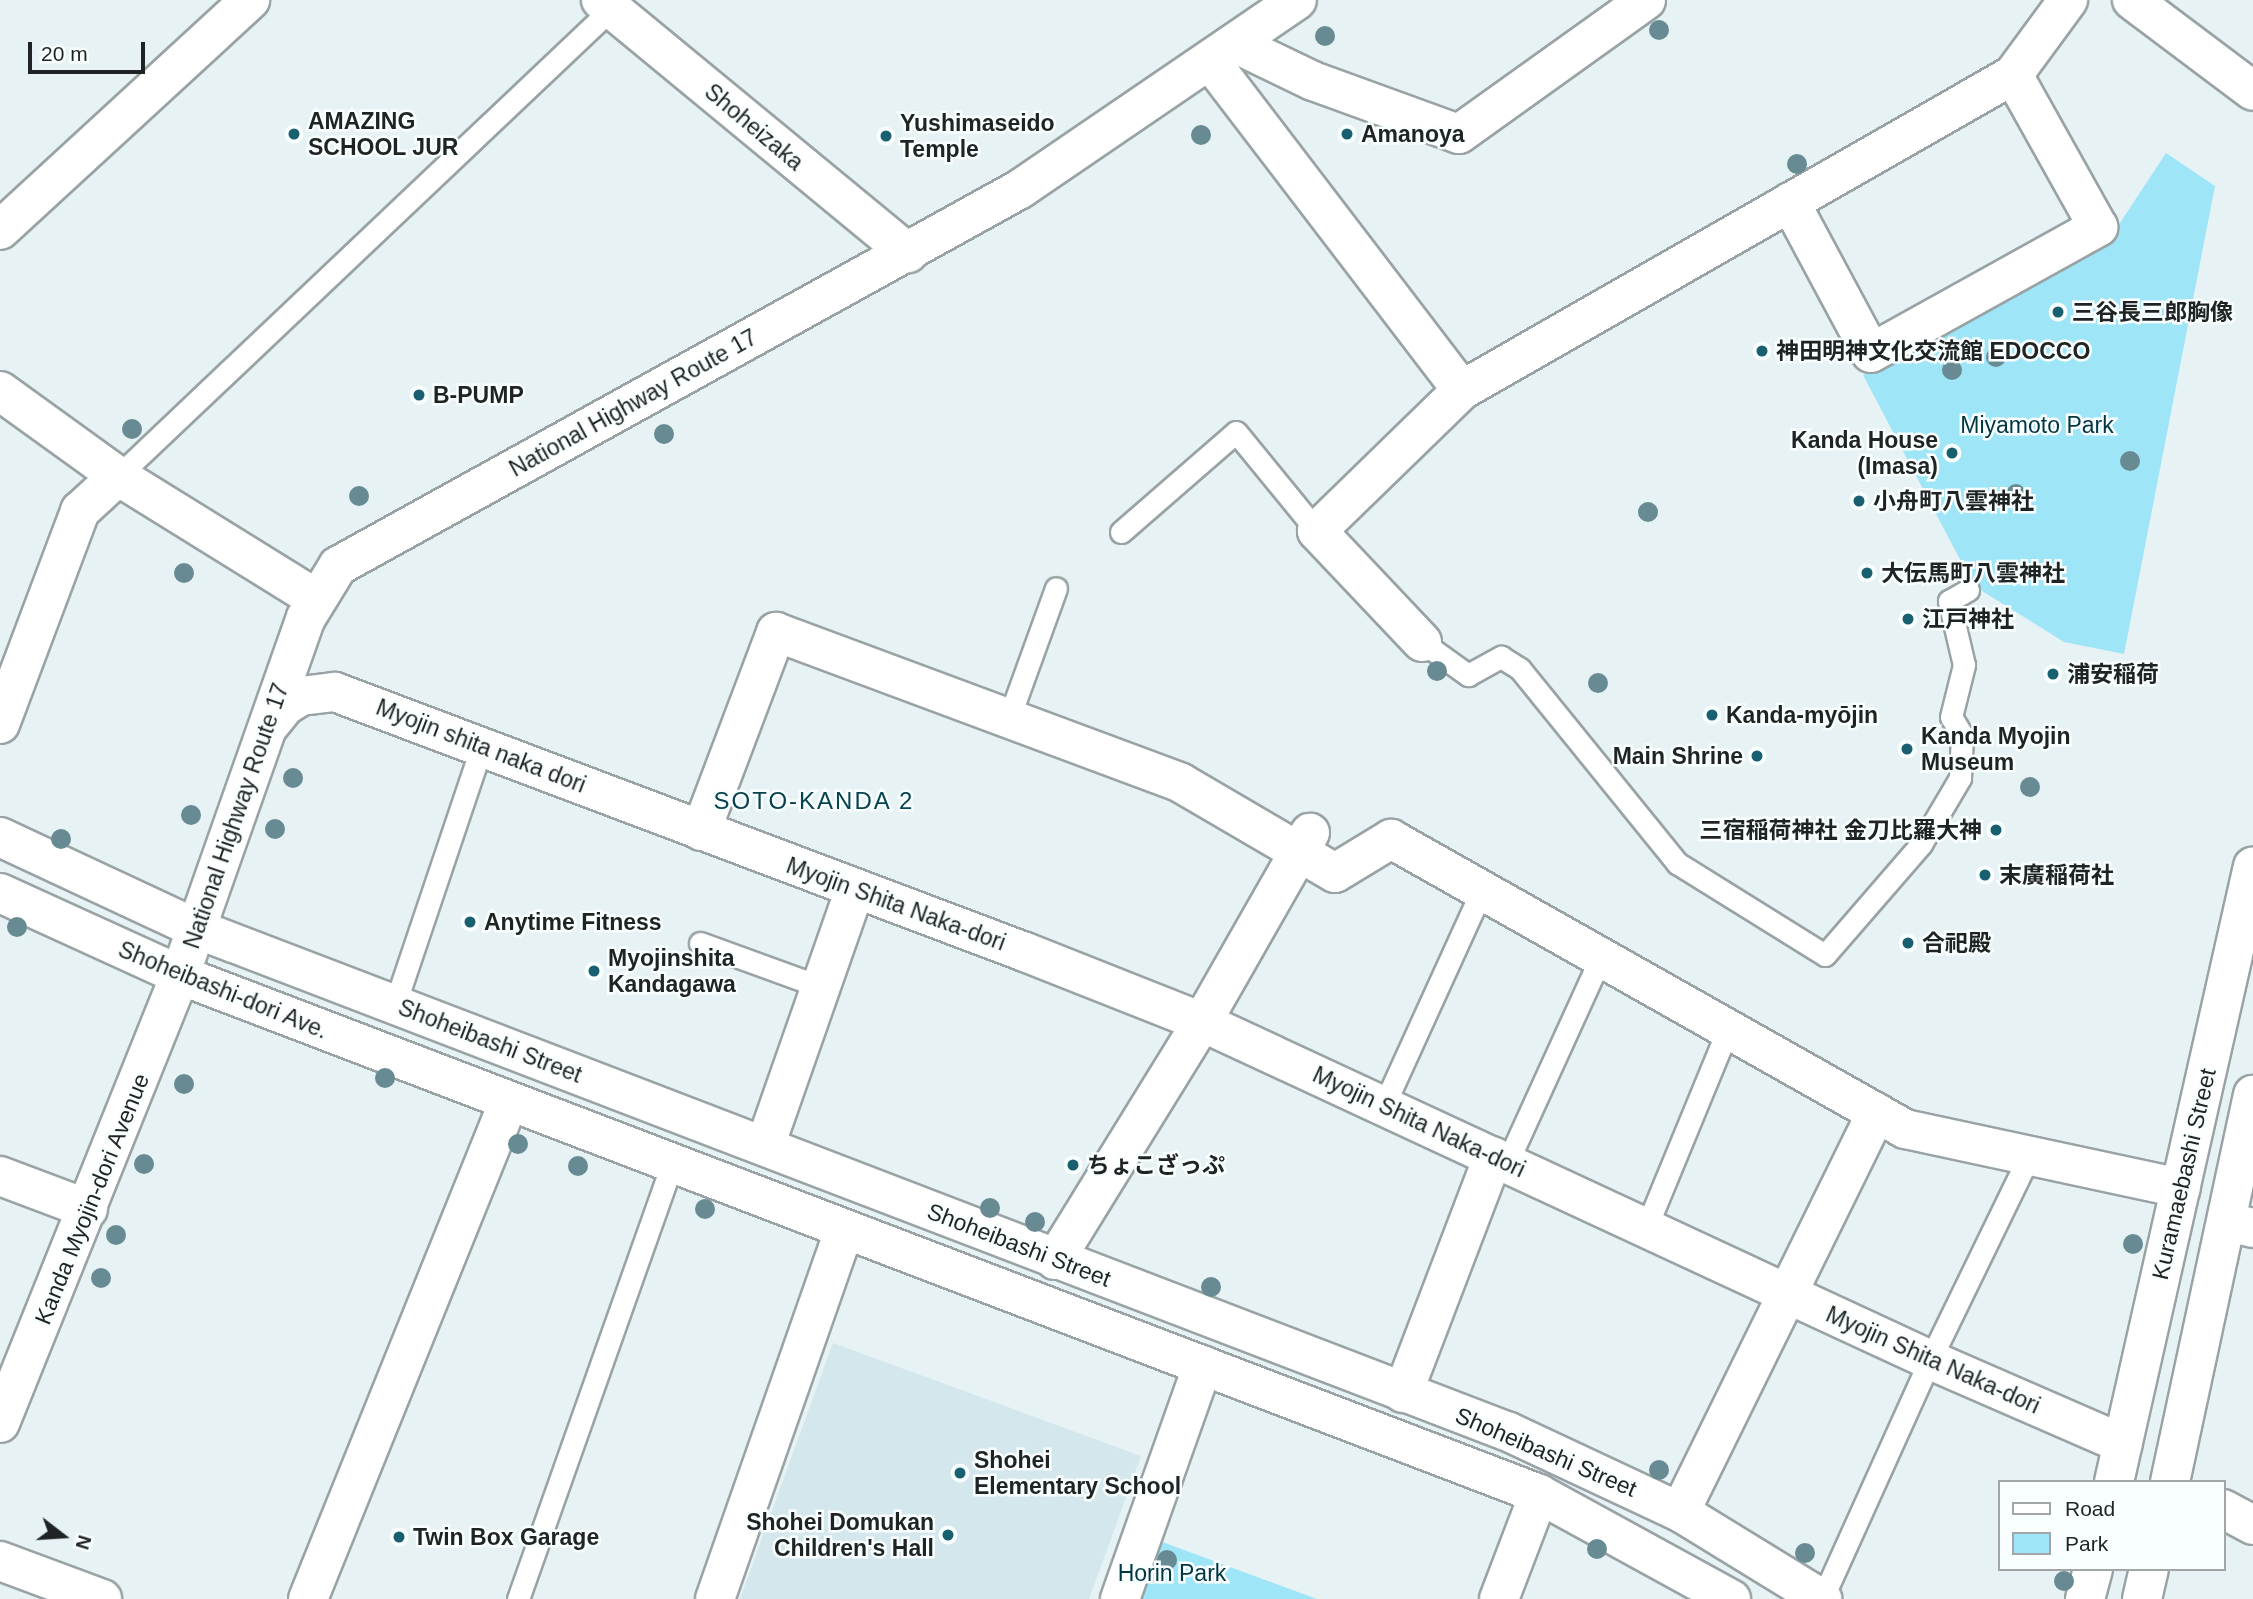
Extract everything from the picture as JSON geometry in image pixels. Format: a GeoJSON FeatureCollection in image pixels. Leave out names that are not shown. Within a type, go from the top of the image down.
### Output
{"type":"FeatureCollection","features":[{"type":"Feature","properties":{"kind":"main road"},"geometry":{"type":"LineString","coordinates":[[0,230],[250,0]]}},
{"type":"Feature","properties":{"kind":"main road","name":"National Highway Route 17"},"geometry":{"type":"LineString","coordinates":[[180,975],[315,598],[338,566],[908,253],[1042,175],[1297,0]]}},
{"type":"Feature","properties":{"kind":"main road"},"geometry":{"type":"LineString","coordinates":[[1223,53],[1312,81],[1459,134],[1646,0]]}},
{"type":"Feature","properties":{"kind":"main road"},"geometry":{"type":"LineString","coordinates":[[1422,642],[1317,531],[1462,390],[2013,75],[2068,0]]}},
{"type":"Feature","properties":{"kind":"main road"},"geometry":{"type":"LineString","coordinates":[[2132,0],[2251,84]]}},
{"type":"Feature","properties":{"kind":"main road","name":"Shoheizaka"},"geometry":{"type":"LineString","coordinates":[[606,4],[908,253]]}},
{"type":"Feature","properties":{"kind":"main road"},"geometry":{"type":"LineString","coordinates":[[1223,53],[1462,390]]}},
{"type":"Feature","properties":{"kind":"main road"},"geometry":{"type":"LineString","coordinates":[[1790,202],[1871,353],[2098,227],[2013,75]]}},
{"type":"Feature","properties":{"kind":"main road"},"geometry":{"type":"LineString","coordinates":[[0,391],[118,476],[315,598]]}},
{"type":"Feature","properties":{"kind":"main road"},"geometry":{"type":"LineString","coordinates":[[0,724],[80,511],[118,476]]}},
{"type":"Feature","properties":{"kind":"main road"},"geometry":{"type":"LineString","coordinates":[[701,831],[776,632],[1181,783],[1305,843],[1335,873],[1391,839],[1905,1129],[2181,1188]]}},
{"type":"Feature","properties":{"kind":"main road","name":"Myojin shita naka dori"},"geometry":{"type":"LineString","coordinates":[[268,727],[285,706],[301,696],[335,692],[701,831]]}},
{"type":"Feature","properties":{"kind":"main road","name":"Myojin Shita Naka-dori"},"geometry":{"type":"LineString","coordinates":[[701,831],[1202,1022],[1930,1360],[2123,1444]]}},
{"type":"Feature","properties":{"kind":"main road","name":"Shoheibashi-dori Ave."},"geometry":{"type":"LineString","coordinates":[[3,838],[197,929]]}},
{"type":"Feature","properties":{"kind":"main road"},"geometry":{"type":"LineString","coordinates":[[1055,1260],[1202,1022],[1305,843]]}},
{"type":"Feature","properties":{"kind":"main road","name":"Kuramaebashi Street"},"geometry":{"type":"LineString","coordinates":[[2114,1480],[2253,866]]}},
{"type":"Feature","properties":{"kind":"main road"},"geometry":{"type":"LineString","coordinates":[[765,1146],[855,889]]}},
{"type":"Feature","properties":{"kind":"main road","name":"Shoheibashi-dori Ave."},"geometry":{"type":"LineString","coordinates":[[0,893],[180,975],[509,1101]]}},
{"type":"Feature","properties":{"kind":"main road","name":"Shoheibashi Street"},"geometry":{"type":"LineString","coordinates":[[197,929],[1509,1432],[1680,1512],[1822,1599]]}},
{"type":"Feature","properties":{"kind":"main road","name":"Kanda Myojin-dori Avenue"},"geometry":{"type":"LineString","coordinates":[[0,1423],[180,975]]}},
{"type":"Feature","properties":{"kind":"main road"},"geometry":{"type":"LineString","coordinates":[[2171,1480],[2240,1225],[2253,1094]]}},
{"type":"Feature","properties":{"kind":"main road"},"geometry":{"type":"LineString","coordinates":[[308,1599],[509,1101]]}},
{"type":"Feature","properties":{"kind":"main road","name":"Shoheibashi Street"},"geometry":{"type":"LineString","coordinates":[[509,1101],[1539,1494],[1731,1599]]}},
{"type":"Feature","properties":{"kind":"main road"},"geometry":{"type":"LineString","coordinates":[[1680,1512],[1876,1113]]}},
{"type":"Feature","properties":{"kind":"main road"},"geometry":{"type":"LineString","coordinates":[[1403,1393],[1500,1160]]}},
{"type":"Feature","properties":{"kind":"main road"},"geometry":{"type":"LineString","coordinates":[[0,1176],[88,1209]]}},
{"type":"Feature","properties":{"kind":"main road"},"geometry":{"type":"LineString","coordinates":[[715,1599],[844,1231]]}},
{"type":"Feature","properties":{"kind":"main road"},"geometry":{"type":"LineString","coordinates":[[1120,1599],[1203,1365]]}},
{"type":"Feature","properties":{"kind":"main road"},"geometry":{"type":"LineString","coordinates":[[1499,1599],[1539,1494]]}},
{"type":"Feature","properties":{"kind":"main road"},"geometry":{"type":"LineString","coordinates":[[2225,1510],[2253,1525]]}},
{"type":"Feature","properties":{"kind":"main road"},"geometry":{"type":"LineString","coordinates":[[0,1561],[102,1599]]}},
{"type":"Feature","properties":{"kind":"main road"},"geometry":{"type":"LineString","coordinates":[[2085,1599],[2092,1571]]}},
{"type":"Feature","properties":{"kind":"main road"},"geometry":{"type":"LineString","coordinates":[[2142,1599],[2149,1571]]}},
{"type":"Feature","properties":{"kind":"lane"},"geometry":{"type":"LineString","coordinates":[[118,476],[606,4]]}},
{"type":"Feature","properties":{"kind":"lane"},"geometry":{"type":"LineString","coordinates":[[1121,532],[1236,432],[1317,531]]}},
{"type":"Feature","properties":{"kind":"lane"},"geometry":{"type":"LineString","coordinates":[[1009,718],[1056,588]]}},
{"type":"Feature","properties":{"kind":"lane"},"geometry":{"type":"LineString","coordinates":[[1422,642],[1468,675],[1501,657],[1520,669],[1677,863],[1825,955],[1921,844],[1960,778],[1962,735],[1951,717],[1964,665],[1949,601],[1968,590]]}},
{"type":"Feature","properties":{"kind":"lane"},"geometry":{"type":"LineString","coordinates":[[395,1004],[482,746]]}},
{"type":"Feature","properties":{"kind":"lane"},"geometry":{"type":"LineString","coordinates":[[1384,1105],[1482,890]]}},
{"type":"Feature","properties":{"kind":"lane"},"geometry":{"type":"LineString","coordinates":[[700,943],[821,987]]}},
{"type":"Feature","properties":{"kind":"lane"},"geometry":{"type":"LineString","coordinates":[[1500,1160],[1601,957]]}},
{"type":"Feature","properties":{"kind":"lane"},"geometry":{"type":"LineString","coordinates":[[1646,1228],[1728,1029]]}},
{"type":"Feature","properties":{"kind":"lane"},"geometry":{"type":"LineString","coordinates":[[1822,1599],[1930,1360],[2029,1156]]}},
{"type":"Feature","properties":{"kind":"lane"},"geometry":{"type":"LineString","coordinates":[[518,1599],[672,1165]]}},
{"type":"Feature","properties":{"kind":"shaded area","name":"Shohei Elementary School"},"geometry":{"type":"Polygon","coordinates":[[[833,1343],[1141,1456],[1089,1599],[740,1599],[833,1343]]]}},
{"type":"Feature","properties":{"kind":"green space","name":"Miyamoto Park"},"geometry":{"type":"Polygon","coordinates":[[[2166,153],[2215,186],[2124,654],[2064,642],[1974,586],[1863,375],[2114,232],[2166,153]]]}},
{"type":"Feature","properties":{"kind":"green space","name":"Horin Park"},"geometry":{"type":"Polygon","coordinates":[[[1157,1540],[1317,1599],[1135,1599],[1157,1540]]]}},
{"type":"Feature","properties":{"kind":"place","name":"AMAZING SCHOOL JUR"},"geometry":{"type":"Point","coordinates":[294,134]}},
{"type":"Feature","properties":{"kind":"place","name":"Amanoya"},"geometry":{"type":"Point","coordinates":[1347,134]}},
{"type":"Feature","properties":{"kind":"place","name":"Yushimaseido Temple"},"geometry":{"type":"Point","coordinates":[886,136]}},
{"type":"Feature","properties":{"kind":"place","name":"三谷長三郎胸像"},"geometry":{"type":"Point","coordinates":[2058,312]}},
{"type":"Feature","properties":{"kind":"place","name":"神田明神文化交流館 EDOCCO"},"geometry":{"type":"Point","coordinates":[1762,351]}},
{"type":"Feature","properties":{"kind":"place","name":"B-PUMP"},"geometry":{"type":"Point","coordinates":[419,395]}},
{"type":"Feature","properties":{"kind":"place","name":"Kanda House (Imasa)"},"geometry":{"type":"Point","coordinates":[1952,453]}},
{"type":"Feature","properties":{"kind":"place","name":"小舟町八雲神社"},"geometry":{"type":"Point","coordinates":[1859,501]}},
{"type":"Feature","properties":{"kind":"place","name":"大伝馬町八雲神社"},"geometry":{"type":"Point","coordinates":[1867,573]}},
{"type":"Feature","properties":{"kind":"place","name":"江戸神社"},"geometry":{"type":"Point","coordinates":[1908,619]}},
{"type":"Feature","properties":{"kind":"place","name":"浦安稲荷"},"geometry":{"type":"Point","coordinates":[2053,674]}},
{"type":"Feature","properties":{"kind":"place","name":"Kanda-myōjin"},"geometry":{"type":"Point","coordinates":[1712,715]}},
{"type":"Feature","properties":{"kind":"place","name":"Kanda Myojin Museum"},"geometry":{"type":"Point","coordinates":[1907,749]}},
{"type":"Feature","properties":{"kind":"place","name":"Main Shrine"},"geometry":{"type":"Point","coordinates":[1757,756]}},
{"type":"Feature","properties":{"kind":"place","name":"三宿稲荷神社 金刀比羅大神"},"geometry":{"type":"Point","coordinates":[1996,830]}},
{"type":"Feature","properties":{"kind":"place","name":"末廣稲荷社"},"geometry":{"type":"Point","coordinates":[1985,875]}},
{"type":"Feature","properties":{"kind":"place","name":"Anytime Fitness"},"geometry":{"type":"Point","coordinates":[470,922]}},
{"type":"Feature","properties":{"kind":"place","name":"合祀殿"},"geometry":{"type":"Point","coordinates":[1908,943]}},
{"type":"Feature","properties":{"kind":"place","name":"Myojinshita Kandagawa"},"geometry":{"type":"Point","coordinates":[594,971]}},
{"type":"Feature","properties":{"kind":"place","name":"ちょこざっぷ"},"geometry":{"type":"Point","coordinates":[1073,1165]}},
{"type":"Feature","properties":{"kind":"place","name":"Shohei Elementary School"},"geometry":{"type":"Point","coordinates":[960,1473]}},
{"type":"Feature","properties":{"kind":"place","name":"Shohei Domukan Children's Hall"},"geometry":{"type":"Point","coordinates":[948,1535]}},
{"type":"Feature","properties":{"kind":"place","name":"Twin Box Garage"},"geometry":{"type":"Point","coordinates":[399,1537]}},
{"type":"Feature","properties":{"kind":"district","name":"SOTO-KANDA 2"},"geometry":{"type":"Point","coordinates":[814,801]}}]}
